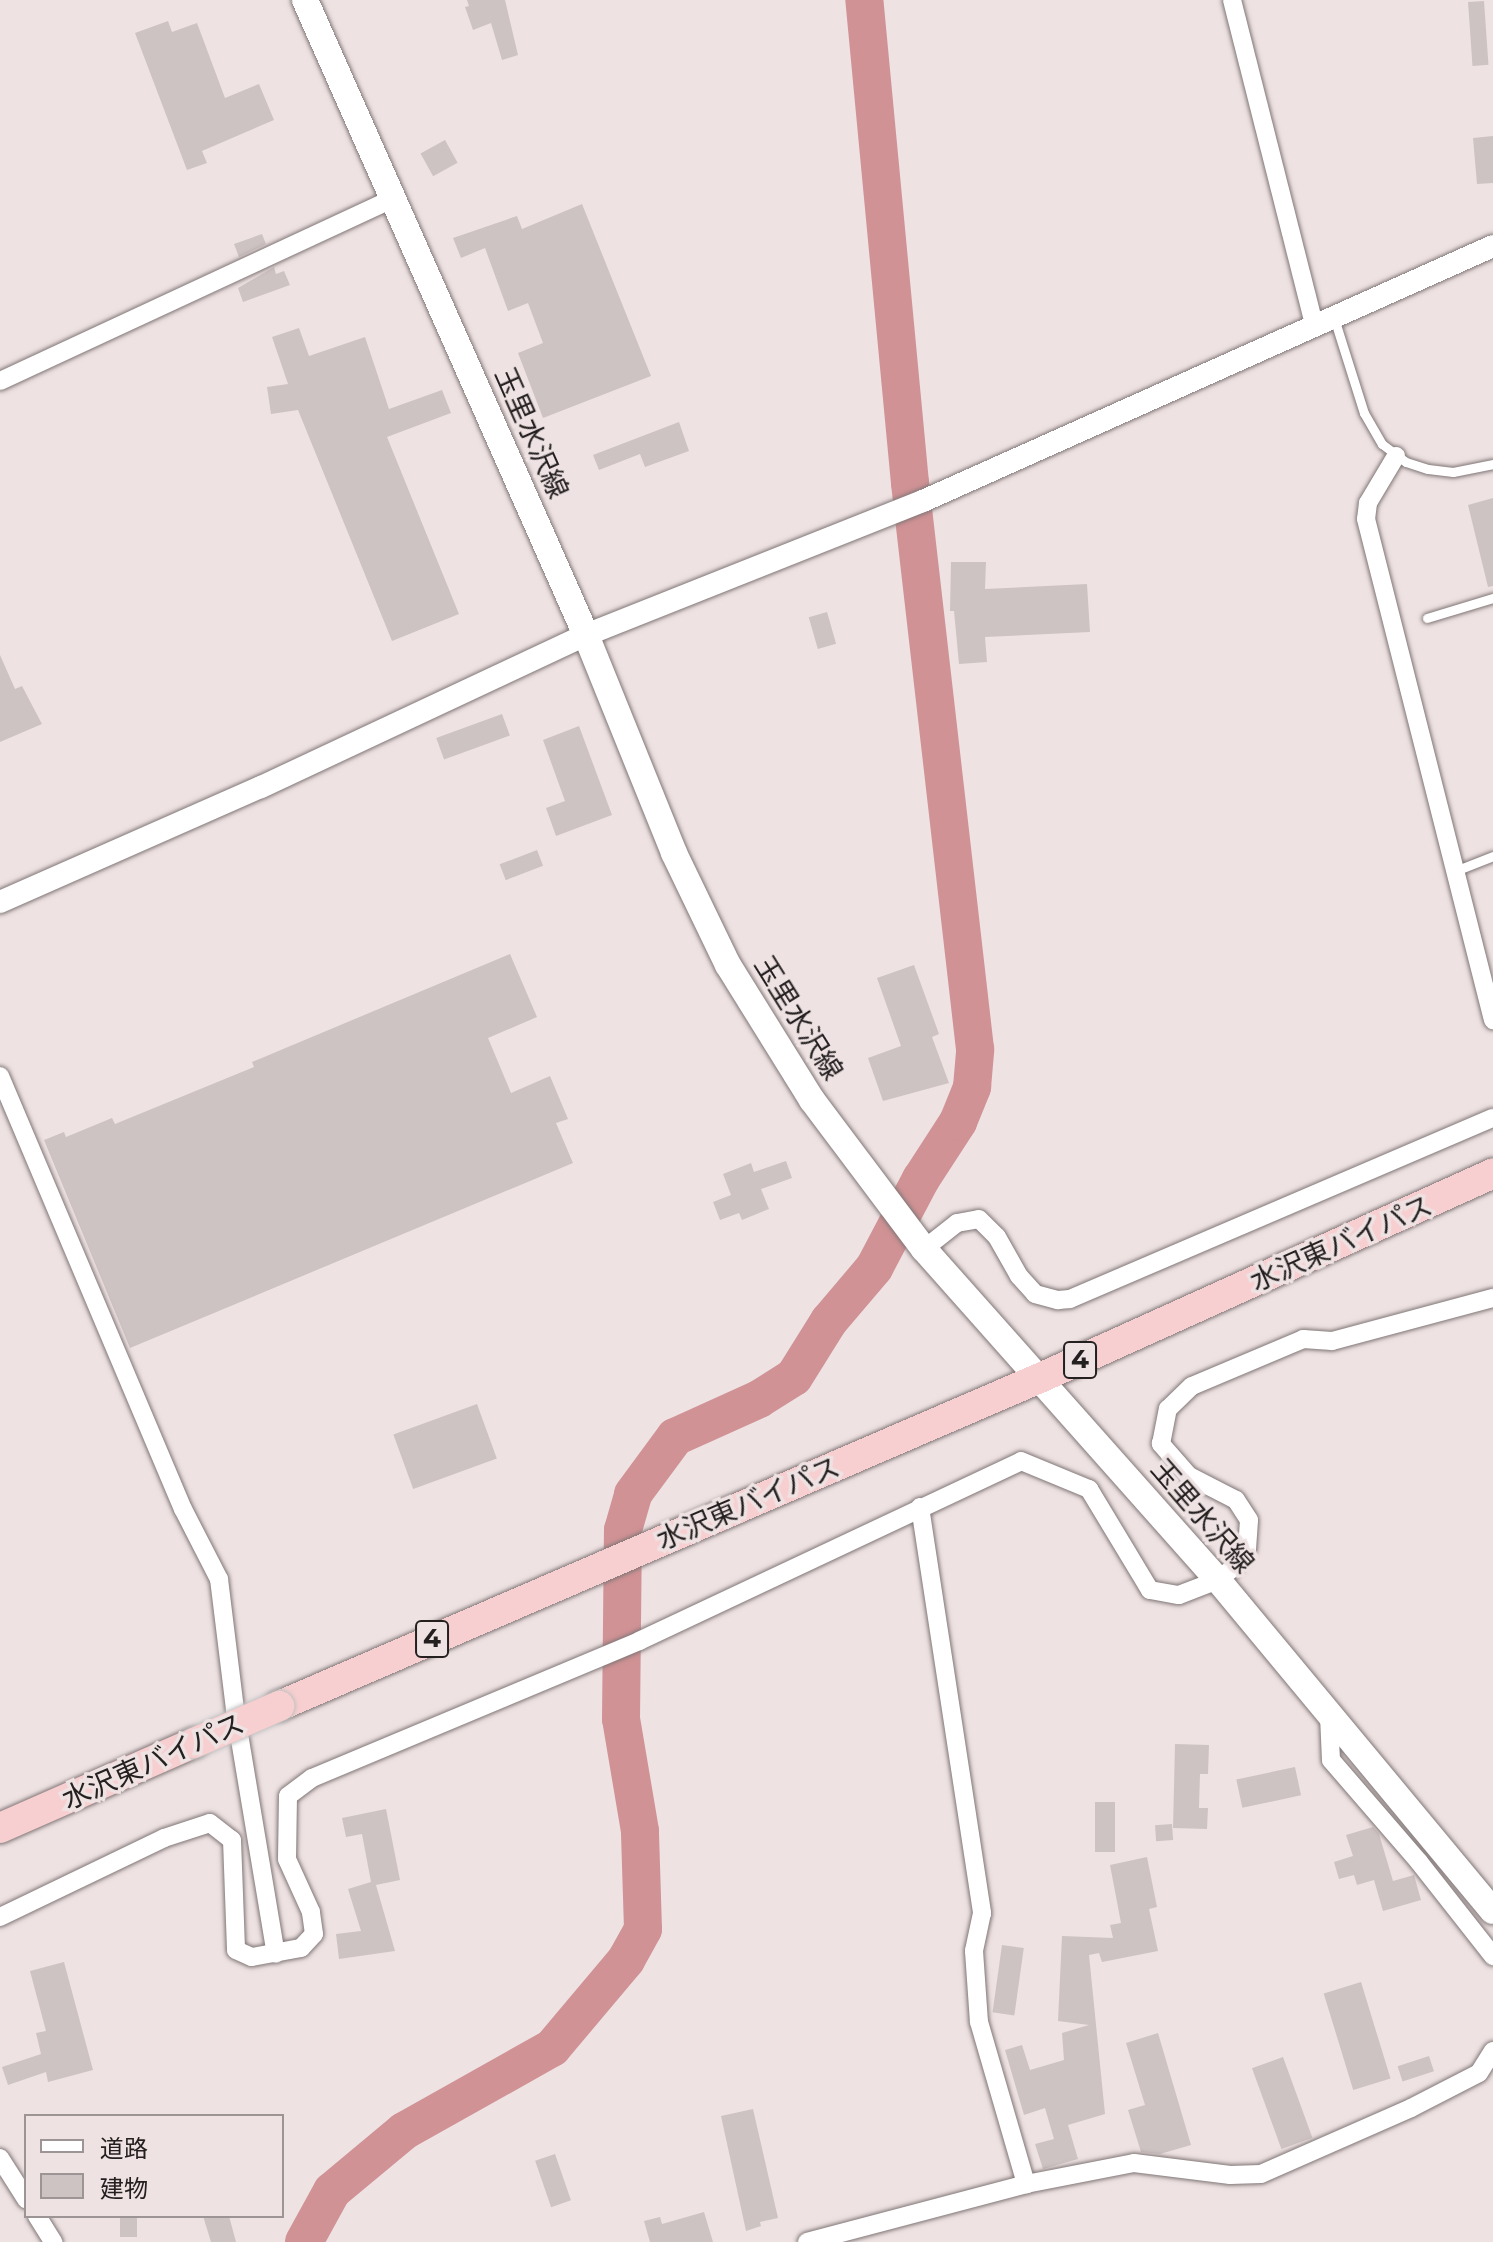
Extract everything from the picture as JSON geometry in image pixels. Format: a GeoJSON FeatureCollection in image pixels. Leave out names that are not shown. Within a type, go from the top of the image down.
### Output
{"type":"FeatureCollection","features":[{"type":"Feature","properties":{"kind":"highway","name":"水沢東バイパス"},"geometry":{"type":"LineString","coordinates":[[0,1828],[585,1572],[1040,1378],[1493,1173]]}},
{"type":"Feature","properties":{"kind":"main road","name":"玉里水沢線"},"geometry":{"type":"LineString","coordinates":[[305,0],[586,635],[674,853],[728,965],[812,1100],[924,1249],[1218,1580],[1493,1911]]}},
{"type":"Feature","properties":{"kind":"street"},"geometry":{"type":"LineString","coordinates":[[1232,0],[1325,322]]}},
{"type":"Feature","properties":{"kind":"street"},"geometry":{"type":"LineString","coordinates":[[0,381],[394,198]]}},
{"type":"Feature","properties":{"kind":"street"},"geometry":{"type":"LineString","coordinates":[[0,902],[261,787],[586,635],[923,501],[1493,246]]}},
{"type":"Feature","properties":{"kind":"street"},"geometry":{"type":"LineString","coordinates":[[1396,456],[1368,503],[1366,519],[1493,1020]]}},
{"type":"Feature","properties":{"kind":"street"},"geometry":{"type":"LineString","coordinates":[[0,1076],[183,1509],[219,1579],[235,1710],[276,1954]]}},
{"type":"Feature","properties":{"kind":"street"},"geometry":{"type":"LineString","coordinates":[[924,1249],[957,1223],[979,1219],[997,1237],[1019,1276],[1035,1294],[1058,1300],[1070,1299],[1493,1118]]}},
{"type":"Feature","properties":{"kind":"street"},"geometry":{"type":"LineString","coordinates":[[0,1917],[164,1838],[210,1823],[232,1840],[236,1950],[252,1957],[301,1948],[314,1934],[311,1912],[287,1859],[288,1796],[312,1778],[639,1641],[1021,1461],[1089,1489],[1113,1534],[1150,1590],[1179,1595],[1218,1580],[1233,1568],[1247,1549],[1249,1520],[1236,1500],[1189,1476],[1161,1444],[1168,1409],[1192,1386],[1303,1339],[1332,1341],[1493,1298]]}},
{"type":"Feature","properties":{"kind":"street"},"geometry":{"type":"LineString","coordinates":[[920,1507],[982,1913],[974,1951],[979,2022],[1026,2184]]}},
{"type":"Feature","properties":{"kind":"street"},"geometry":{"type":"LineString","coordinates":[[1329,1715],[1331,1760],[1419,1862],[1493,1956]]}},
{"type":"Feature","properties":{"kind":"street"},"geometry":{"type":"LineString","coordinates":[[807,2242],[1026,2184],[1134,2163],[1230,2175],[1261,2174],[1411,2108],[1479,2073],[1493,2051]]}},
{"type":"Feature","properties":{"kind":"street"},"geometry":{"type":"LineString","coordinates":[[0,2158],[24,2196]]}},
{"type":"Feature","properties":{"kind":"street"},"geometry":{"type":"LineString","coordinates":[[38,2218],[53,2242]]}},
{"type":"Feature","properties":{"kind":"lane"},"geometry":{"type":"LineString","coordinates":[[1325,322],[1367,421],[1382,444],[1396,456],[1428,469],[1453,472],[1493,464]]}},
{"type":"Feature","properties":{"kind":"lane"},"geometry":{"type":"LineString","coordinates":[[1427,618],[1493,598]]}},
{"type":"Feature","properties":{"kind":"lane"},"geometry":{"type":"LineString","coordinates":[[1454,871],[1493,856]]}},
{"type":"Feature","properties":{"kind":"building"},"geometry":{"type":"Polygon","coordinates":[[[467,0],[505,0],[518,55],[502,60],[491,23],[473,30],[465,7],[469,6],[467,0]]]}},
{"type":"Feature","properties":{"kind":"building"},"geometry":{"type":"Polygon","coordinates":[[[1484,1],[1488,65],[1473,66],[1468,2],[1484,1]]]}},
{"type":"Feature","properties":{"kind":"building"},"geometry":{"type":"Polygon","coordinates":[[[168,21],[172,32],[197,23],[225,98],[259,84],[274,120],[202,151],[207,163],[187,170],[135,33],[168,21]]]}},
{"type":"Feature","properties":{"kind":"building"},"geometry":{"type":"Polygon","coordinates":[[[1493,136],[1493,183],[1477,184],[1473,138],[1493,136]]]}},
{"type":"Feature","properties":{"kind":"building"},"geometry":{"type":"Polygon","coordinates":[[[445,140],[458,163],[433,176],[421,154],[445,140]]]}},
{"type":"Feature","properties":{"kind":"building"},"geometry":{"type":"Polygon","coordinates":[[[582,204],[651,376],[543,418],[518,353],[543,343],[528,303],[508,311],[485,248],[461,258],[453,238],[517,216],[522,229],[582,204]]]}},
{"type":"Feature","properties":{"kind":"building"},"geometry":{"type":"Polygon","coordinates":[[[262,234],[266,244],[239,257],[234,244],[262,234]]]}},
{"type":"Feature","properties":{"kind":"building"},"geometry":{"type":"Polygon","coordinates":[[[274,267],[276,274],[284,271],[290,285],[243,302],[238,288],[274,267]]]}},
{"type":"Feature","properties":{"kind":"building"},"geometry":{"type":"Polygon","coordinates":[[[299,328],[309,356],[365,337],[389,409],[442,390],[451,413],[387,437],[459,614],[392,641],[298,410],[271,414],[267,387],[288,384],[272,337],[299,328]]]}},
{"type":"Feature","properties":{"kind":"building"},"geometry":{"type":"Polygon","coordinates":[[[679,422],[689,451],[645,467],[640,454],[599,470],[593,455],[679,422]]]}},
{"type":"Feature","properties":{"kind":"building"},"geometry":{"type":"Polygon","coordinates":[[[1493,498],[1493,586],[1488,587],[1468,505],[1493,498]]]}},
{"type":"Feature","properties":{"kind":"building"},"geometry":{"type":"Polygon","coordinates":[[[951,562],[986,562],[985,589],[1087,584],[1090,632],[985,637],[987,662],[959,664],[954,611],[950,611],[951,562]]]}},
{"type":"Feature","properties":{"kind":"building"},"geometry":{"type":"Polygon","coordinates":[[[827,612],[836,644],[818,649],[809,617],[827,612]]]}},
{"type":"Feature","properties":{"kind":"building"},"geometry":{"type":"Polygon","coordinates":[[[0,655],[15,689],[22,686],[42,724],[0,742],[0,655]]]}},
{"type":"Feature","properties":{"kind":"building"},"geometry":{"type":"Polygon","coordinates":[[[502,714],[510,736],[444,760],[436,738],[502,714]]]}},
{"type":"Feature","properties":{"kind":"building"},"geometry":{"type":"Polygon","coordinates":[[[579,726],[612,815],[556,836],[546,808],[565,801],[543,740],[579,726]]]}},
{"type":"Feature","properties":{"kind":"building"},"geometry":{"type":"Polygon","coordinates":[[[537,850],[543,866],[506,880],[500,864],[537,850]]]}},
{"type":"Feature","properties":{"kind":"building"},"geometry":{"type":"Polygon","coordinates":[[[510,954],[537,1017],[488,1038],[511,1093],[550,1076],[568,1119],[556,1123],[573,1163],[130,1348],[44,1140],[64,1132],[66,1137],[112,1118],[115,1124],[254,1067],[252,1062],[510,954]]]}},
{"type":"Feature","properties":{"kind":"building"},"geometry":{"type":"Polygon","coordinates":[[[914,965],[939,1034],[932,1037],[949,1083],[883,1101],[868,1058],[901,1046],[877,978],[914,965]]]}},
{"type":"Feature","properties":{"kind":"building"},"geometry":{"type":"Polygon","coordinates":[[[786,1161],[792,1178],[761,1189],[769,1209],[742,1220],[739,1213],[720,1220],[713,1202],[731,1195],[723,1174],[751,1163],[754,1172],[786,1161]]]}},
{"type":"Feature","properties":{"kind":"building"},"geometry":{"type":"Polygon","coordinates":[[[477,1404],[497,1459],[413,1489],[393,1434],[477,1404]]]}},
{"type":"Feature","properties":{"kind":"building"},"geometry":{"type":"Polygon","coordinates":[[[1175,1744],[1209,1745],[1208,1774],[1200,1774],[1199,1808],[1208,1808],[1207,1829],[1173,1828],[1175,1744]]]}},
{"type":"Feature","properties":{"kind":"building"},"geometry":{"type":"Polygon","coordinates":[[[1295,1767],[1301,1795],[1242,1808],[1236,1779],[1295,1767]]]}},
{"type":"Feature","properties":{"kind":"building"},"geometry":{"type":"Polygon","coordinates":[[[1095,1802],[1115,1802],[1115,1852],[1095,1852],[1095,1802]]]}},
{"type":"Feature","properties":{"kind":"building"},"geometry":{"type":"Polygon","coordinates":[[[386,1809],[400,1880],[376,1885],[395,1951],[339,1959],[336,1934],[361,1931],[348,1889],[371,1882],[362,1834],[346,1837],[342,1818],[386,1809]]]}},
{"type":"Feature","properties":{"kind":"building"},"geometry":{"type":"Polygon","coordinates":[[[1172,1824],[1173,1840],[1156,1841],[1155,1825],[1172,1824]]]}},
{"type":"Feature","properties":{"kind":"building"},"geometry":{"type":"Polygon","coordinates":[[[1373,1827],[1379,1834],[1393,1881],[1414,1875],[1421,1900],[1383,1911],[1374,1880],[1357,1885],[1354,1875],[1339,1879],[1334,1862],[1353,1856],[1346,1835],[1373,1827]]]}},
{"type":"Feature","properties":{"kind":"building"},"geometry":{"type":"Polygon","coordinates":[[[1147,1857],[1157,1907],[1149,1909],[1158,1951],[1102,1962],[1099,1953],[1089,1955],[1105,2114],[1068,2125],[1078,2159],[1043,2169],[1035,2144],[1054,2139],[1045,2108],[1024,2115],[1005,2050],[1022,2045],[1030,2070],[1064,2060],[1062,2033],[1089,2025],[1058,2021],[1062,1936],[1113,1938],[1110,1925],[1121,1923],[1110,1865],[1147,1857]]]}},
{"type":"Feature","properties":{"kind":"building"},"geometry":{"type":"Polygon","coordinates":[[[1002,1945],[1024,1948],[1014,2015],[993,2012],[1002,1945]]]}},
{"type":"Feature","properties":{"kind":"building"},"geometry":{"type":"Polygon","coordinates":[[[64,1962],[93,2070],[48,2082],[46,2072],[8,2085],[2,2067],[41,2054],[36,2033],[46,2031],[30,1971],[64,1962]]]}},
{"type":"Feature","properties":{"kind":"building"},"geometry":{"type":"Polygon","coordinates":[[[1361,1982],[1391,2079],[1353,2090],[1324,1993],[1361,1982]]]}},
{"type":"Feature","properties":{"kind":"building"},"geometry":{"type":"Polygon","coordinates":[[[1158,2033],[1191,2145],[1160,2154],[1141,2152],[1128,2110],[1145,2105],[1126,2043],[1158,2033]]]}},
{"type":"Feature","properties":{"kind":"building"},"geometry":{"type":"Polygon","coordinates":[[[1429,2056],[1434,2071],[1403,2081],[1398,2066],[1429,2056]]]}},
{"type":"Feature","properties":{"kind":"building"},"geometry":{"type":"Polygon","coordinates":[[[1283,2057],[1312,2138],[1281,2149],[1252,2068],[1283,2057]]]}},
{"type":"Feature","properties":{"kind":"building"},"geometry":{"type":"Polygon","coordinates":[[[753,2109],[778,2218],[760,2222],[761,2226],[746,2231],[721,2116],[753,2109]]]}},
{"type":"Feature","properties":{"kind":"building"},"geometry":{"type":"Polygon","coordinates":[[[555,2154],[571,2200],[551,2207],[535,2161],[555,2154]]]}},
{"type":"Feature","properties":{"kind":"building"},"geometry":{"type":"Polygon","coordinates":[[[704,2212],[713,2242],[650,2242],[644,2221],[660,2217],[662,2224],[704,2212]]]}},
{"type":"Feature","properties":{"kind":"building"},"geometry":{"type":"Polygon","coordinates":[[[120,2218],[137,2218],[137,2237],[120,2237],[120,2218]]]}},
{"type":"Feature","properties":{"kind":"building"},"geometry":{"type":"Polygon","coordinates":[[[204,2218],[230,2218],[236,2242],[211,2242],[204,2218]]]}},
{"type":"Feature","properties":{"kind":"waterway"},"geometry":{"type":"LineString","coordinates":[[304,2242],[332,2191],[404,2131],[552,2048],[626,1960],[643,1929],[640,1831],[621,1719],[623,1530],[633,1494],[675,1437],[759,1399],[794,1377],[829,1321],[874,1268],[921,1179],[958,1122],[972,1087],[975,1049],[910,483],[864,0]]}}]}
